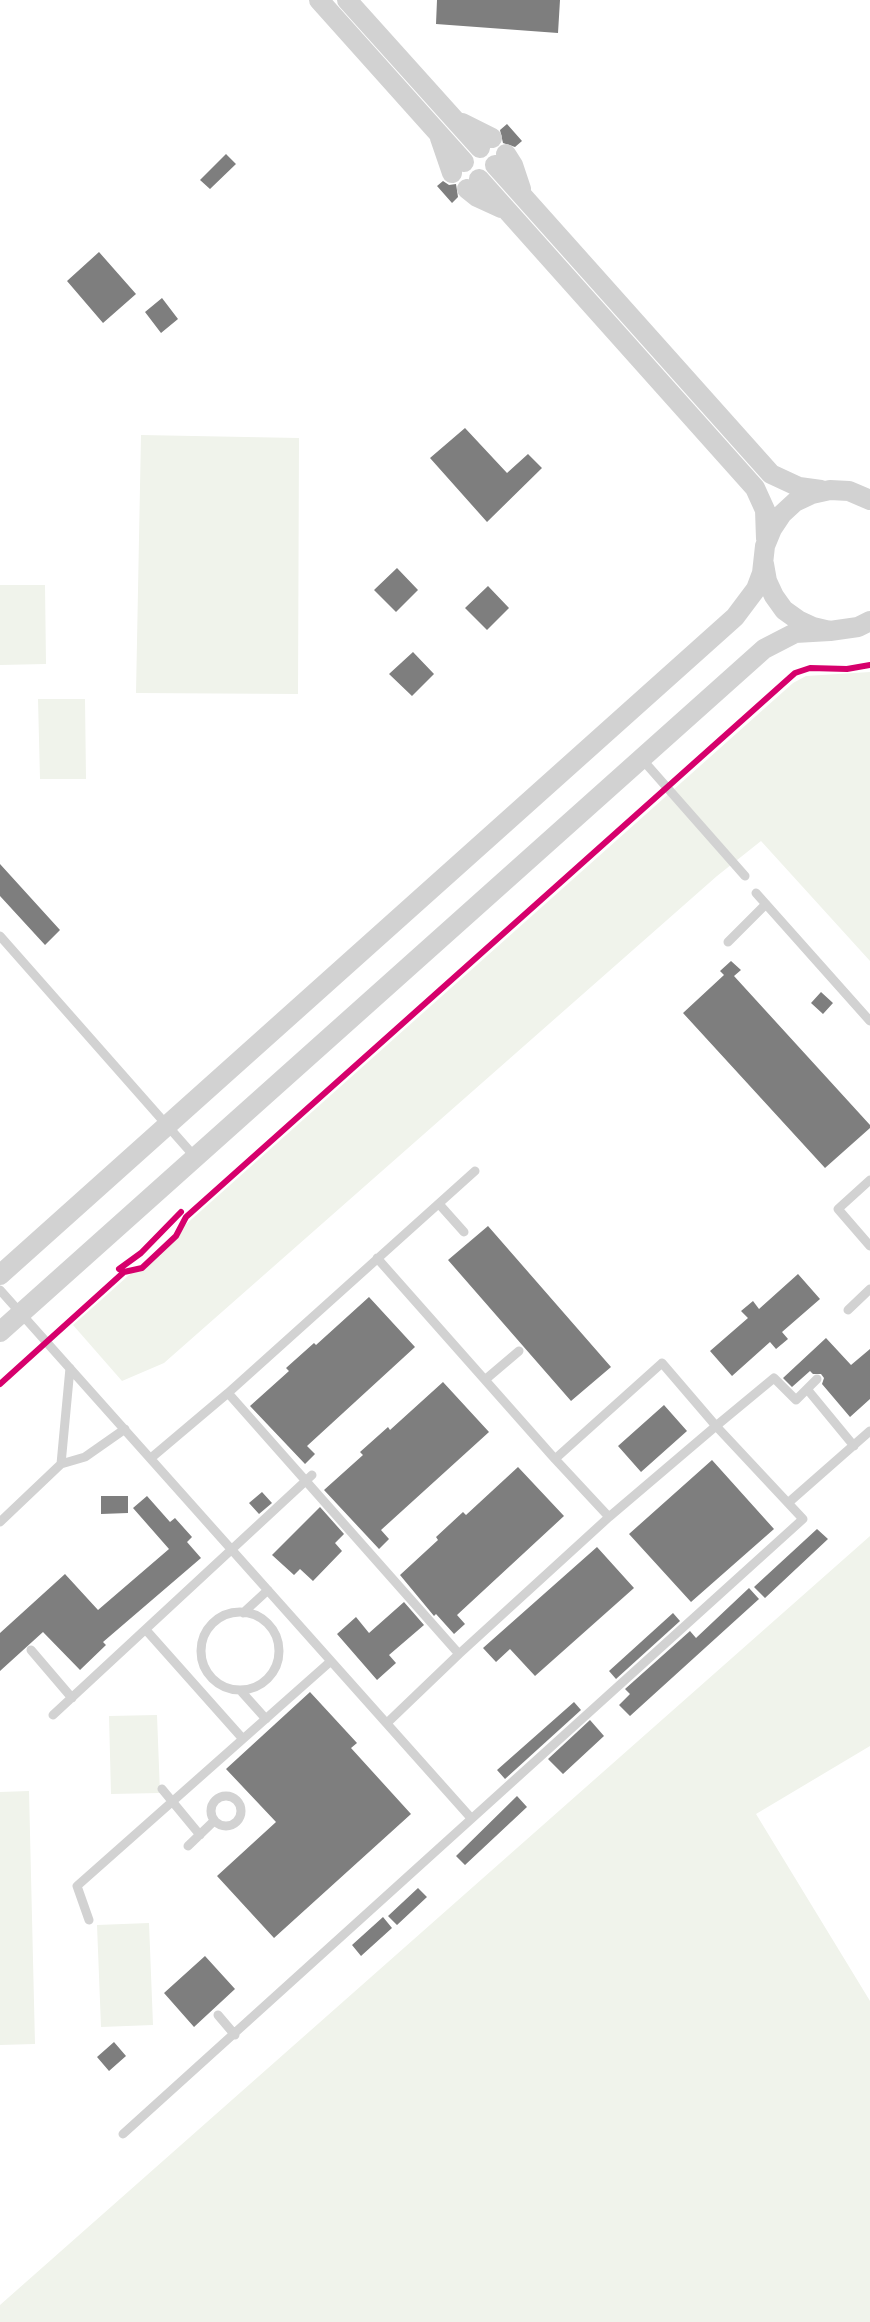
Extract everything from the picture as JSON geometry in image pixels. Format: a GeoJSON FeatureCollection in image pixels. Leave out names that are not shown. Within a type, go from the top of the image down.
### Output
{"type":"FeatureCollection","features":[{"type":"Feature","properties":{"kind":"street"},"geometry":{"type":"LineString","coordinates":[[319,0],[436,131],[458,167]]}},
{"type":"Feature","properties":{"kind":"street"},"geometry":{"type":"LineString","coordinates":[[347,0],[452,117],[486,143]]}},
{"type":"Feature","properties":{"kind":"street"},"geometry":{"type":"LineString","coordinates":[[501,160],[528,202],[771,474],[799,487],[840,491],[870,500]]}},
{"type":"Feature","properties":{"kind":"street"},"geometry":{"type":"LineString","coordinates":[[473,184],[513,216],[755,488],[767,522],[765,555],[767,581],[784,610],[805,624],[870,636]]}},
{"type":"Feature","properties":{"kind":"street"},"geometry":{"type":"LineString","coordinates":[[0,1275],[735,617],[756,589],[772,529],[782,514],[795,502],[812,494],[870,486]]}},
{"type":"Feature","properties":{"kind":"street"},"geometry":{"type":"LineString","coordinates":[[0,1332],[764,649],[795,633],[835,631],[870,621]]}},
{"type":"Feature","properties":{"kind":"lane"},"geometry":{"type":"LineString","coordinates":[[641,758],[745,876]]}},
{"type":"Feature","properties":{"kind":"lane"},"geometry":{"type":"LineString","coordinates":[[756,893],[870,1021]]}},
{"type":"Feature","properties":{"kind":"lane"},"geometry":{"type":"LineString","coordinates":[[728,942],[766,904]]}},
{"type":"Feature","properties":{"kind":"lane"},"geometry":{"type":"LineString","coordinates":[[0,936],[195,1157]]}},
{"type":"Feature","properties":{"kind":"lane"},"geometry":{"type":"LineString","coordinates":[[151,1458],[228,1393],[474,1171]]}},
{"type":"Feature","properties":{"kind":"lane"},"geometry":{"type":"LineString","coordinates":[[870,1180],[838,1209],[870,1246]]}},
{"type":"Feature","properties":{"kind":"lane"},"geometry":{"type":"LineString","coordinates":[[439,1204],[464,1232]]}},
{"type":"Feature","properties":{"kind":"lane"},"geometry":{"type":"LineString","coordinates":[[377,1258],[555,1460],[609,1517]]}},
{"type":"Feature","properties":{"kind":"lane"},"geometry":{"type":"LineString","coordinates":[[0,1290],[471,1818]]}},
{"type":"Feature","properties":{"kind":"lane"},"geometry":{"type":"LineString","coordinates":[[848,1310],[866,1292],[870,1304]]}},
{"type":"Feature","properties":{"kind":"lane"},"geometry":{"type":"LineString","coordinates":[[486,1379],[519,1352]]}},
{"type":"Feature","properties":{"kind":"lane"},"geometry":{"type":"LineString","coordinates":[[123,2134],[803,1519],[716,1426],[662,1363],[555,1460]]}},
{"type":"Feature","properties":{"kind":"lane"},"geometry":{"type":"LineString","coordinates":[[61,1464],[70,1368]]}},
{"type":"Feature","properties":{"kind":"lane"},"geometry":{"type":"LineString","coordinates":[[387,1723],[609,1517],[774,1377],[796,1400],[817,1379]]}},
{"type":"Feature","properties":{"kind":"lane"},"geometry":{"type":"LineString","coordinates":[[807,1389],[854,1446]]}},
{"type":"Feature","properties":{"kind":"lane"},"geometry":{"type":"LineString","coordinates":[[228,1393],[309,1479],[459,1654]]}},
{"type":"Feature","properties":{"kind":"lane"},"geometry":{"type":"LineString","coordinates":[[0,1522],[61,1464],[85,1457],[125,1429]]}},
{"type":"Feature","properties":{"kind":"lane"},"geometry":{"type":"LineString","coordinates":[[788,1503],[870,1431]]}},
{"type":"Feature","properties":{"kind":"lane"},"geometry":{"type":"LineString","coordinates":[[54,1715],[309,1479]]}},
{"type":"Feature","properties":{"kind":"lane"},"geometry":{"type":"LineString","coordinates":[[243,1613],[268,1590]]}},
{"type":"Feature","properties":{"kind":"lane"},"geometry":{"type":"LineString","coordinates":[[243,1613],[267,1623],[279,1644],[279,1656],[269,1678],[259,1685],[240,1690],[223,1687],[213,1680],[201,1658],[201,1646],[204,1634],[212,1624],[222,1617],[243,1613]]}},
{"type":"Feature","properties":{"kind":"lane"},"geometry":{"type":"LineString","coordinates":[[146,1630],[243,1739]]}},
{"type":"Feature","properties":{"kind":"lane"},"geometry":{"type":"LineString","coordinates":[[31,1650],[72,1698]]}},
{"type":"Feature","properties":{"kind":"lane"},"geometry":{"type":"LineString","coordinates":[[89,1920],[77,1886],[331,1661]]}},
{"type":"Feature","properties":{"kind":"lane"},"geometry":{"type":"LineString","coordinates":[[240,1690],[266,1719]]}},
{"type":"Feature","properties":{"kind":"lane"},"geometry":{"type":"LineString","coordinates":[[162,1789],[200,1835]]}},
{"type":"Feature","properties":{"kind":"lane"},"geometry":{"type":"LineString","coordinates":[[188,1846],[214,1821]]}},
{"type":"Feature","properties":{"kind":"lane"},"geometry":{"type":"LineString","coordinates":[[218,2015],[235,2035]]}},
{"type":"Feature","properties":{"kind":"shaded area"},"geometry":{"type":"Polygon","coordinates":[[[141,435],[299,438],[298,694],[136,693],[141,435]]]}},
{"type":"Feature","properties":{"kind":"shaded area"},"geometry":{"type":"Polygon","coordinates":[[[0,585],[45,585],[46,664],[0,665],[0,585]]]}},
{"type":"Feature","properties":{"kind":"shaded area"},"geometry":{"type":"Polygon","coordinates":[[[870,672],[870,961],[761,841],[717,876],[164,1363],[122,1381],[73,1325],[793,683],[806,676],[870,672]]]}},
{"type":"Feature","properties":{"kind":"shaded area"},"geometry":{"type":"Polygon","coordinates":[[[38,699],[85,699],[86,779],[40,779],[38,699]]]}},
{"type":"Feature","properties":{"kind":"shaded area"},"geometry":{"type":"Polygon","coordinates":[[[870,1536],[870,1746],[756,1814],[870,2001],[870,2322],[0,2322],[0,2305],[870,1536]]]}},
{"type":"Feature","properties":{"kind":"shaded area"},"geometry":{"type":"Polygon","coordinates":[[[157,1715],[160,1793],[111,1794],[109,1716],[157,1715]]]}},
{"type":"Feature","properties":{"kind":"shaded area"},"geometry":{"type":"Polygon","coordinates":[[[29,1791],[35,2044],[0,2045],[0,1792],[29,1791]]]}},
{"type":"Feature","properties":{"kind":"shaded area"},"geometry":{"type":"Polygon","coordinates":[[[149,1923],[153,2025],[101,2027],[97,1925],[149,1923]]]}},
{"type":"Feature","properties":{"kind":"building"},"geometry":{"type":"Polygon","coordinates":[[[437,0],[560,0],[558,33],[436,24],[437,0]]]}},
{"type":"Feature","properties":{"kind":"building"},"geometry":{"type":"Polygon","coordinates":[[[507,124],[522,141],[515,147],[503,143],[500,130],[507,124]]]}},
{"type":"Feature","properties":{"kind":"building"},"geometry":{"type":"Polygon","coordinates":[[[226,154],[236,164],[210,189],[200,180],[226,154]]]}},
{"type":"Feature","properties":{"kind":"building"},"geometry":{"type":"Polygon","coordinates":[[[443,181],[449,185],[456,184],[458,197],[452,203],[437,186],[443,181]]]}},
{"type":"Feature","properties":{"kind":"building"},"geometry":{"type":"Polygon","coordinates":[[[99,252],[136,294],[103,323],[67,281],[99,252]]]}},
{"type":"Feature","properties":{"kind":"building"},"geometry":{"type":"Polygon","coordinates":[[[162,298],[178,319],[161,333],[145,312],[162,298]]]}},
{"type":"Feature","properties":{"kind":"building"},"geometry":{"type":"Polygon","coordinates":[[[465,428],[507,473],[528,454],[542,468],[487,522],[430,458],[465,428]]]}},
{"type":"Feature","properties":{"kind":"building"},"geometry":{"type":"Polygon","coordinates":[[[397,568],[418,590],[396,612],[374,590],[397,568]]]}},
{"type":"Feature","properties":{"kind":"building"},"geometry":{"type":"Polygon","coordinates":[[[488,586],[509,608],[487,630],[465,608],[488,586]]]}},
{"type":"Feature","properties":{"kind":"building"},"geometry":{"type":"Polygon","coordinates":[[[413,652],[434,674],[412,696],[389,674],[413,652]]]}},
{"type":"Feature","properties":{"kind":"building"},"geometry":{"type":"Polygon","coordinates":[[[0,864],[60,930],[45,945],[0,896],[0,864]]]}},
{"type":"Feature","properties":{"kind":"building"},"geometry":{"type":"Polygon","coordinates":[[[731,961],[741,970],[734,976],[870,1125],[870,1128],[825,1168],[683,1013],[724,975],[720,971],[731,961]]]}},
{"type":"Feature","properties":{"kind":"building"},"geometry":{"type":"Polygon","coordinates":[[[821,992],[833,1003],[823,1014],[811,1003],[821,992]]]}},
{"type":"Feature","properties":{"kind":"building"},"geometry":{"type":"Polygon","coordinates":[[[488,1226],[611,1367],[571,1401],[448,1260],[488,1226]]]}},
{"type":"Feature","properties":{"kind":"building"},"geometry":{"type":"Polygon","coordinates":[[[798,1274],[820,1299],[782,1332],[788,1339],[776,1349],[770,1342],[732,1376],[710,1351],[748,1318],[741,1311],[753,1301],[759,1309],[798,1274]]]}},
{"type":"Feature","properties":{"kind":"building"},"geometry":{"type":"Polygon","coordinates":[[[369,1297],[415,1347],[307,1446],[315,1454],[305,1464],[250,1406],[289,1371],[286,1368],[314,1343],[316,1345],[369,1297]]]}},
{"type":"Feature","properties":{"kind":"building"},"geometry":{"type":"Polygon","coordinates":[[[826,1338],[851,1365],[870,1349],[870,1399],[850,1417],[822,1384],[824,1378],[821,1374],[813,1374],[810,1371],[792,1387],[783,1378],[826,1338]]]}},
{"type":"Feature","properties":{"kind":"building"},"geometry":{"type":"Polygon","coordinates":[[[443,1382],[489,1432],[381,1530],[389,1539],[379,1549],[324,1490],[363,1455],[360,1452],[388,1427],[390,1430],[443,1382]]]}},
{"type":"Feature","properties":{"kind":"building"},"geometry":{"type":"Polygon","coordinates":[[[664,1405],[687,1431],[641,1472],[618,1446],[664,1405]]]}},
{"type":"Feature","properties":{"kind":"building"},"geometry":{"type":"Polygon","coordinates":[[[712,1460],[774,1529],[691,1602],[629,1534],[712,1460]]]}},
{"type":"Feature","properties":{"kind":"building"},"geometry":{"type":"Polygon","coordinates":[[[518,1467],[564,1516],[457,1615],[465,1624],[454,1634],[436,1614],[434,1616],[400,1575],[438,1540],[436,1537],[463,1512],[466,1515],[518,1467]]]}},
{"type":"Feature","properties":{"kind":"building"},"geometry":{"type":"Polygon","coordinates":[[[262,1492],[272,1503],[259,1514],[249,1503],[262,1492]]]}},
{"type":"Feature","properties":{"kind":"building"},"geometry":{"type":"Polygon","coordinates":[[[101,1496],[128,1496],[128,1513],[101,1514],[101,1496]]]}},
{"type":"Feature","properties":{"kind":"building"},"geometry":{"type":"Polygon","coordinates":[[[147,1496],[170,1522],[175,1518],[192,1537],[187,1542],[201,1558],[103,1642],[106,1645],[80,1670],[43,1632],[0,1671],[0,1633],[65,1574],[98,1610],[169,1549],[133,1508],[147,1496]]]}},
{"type":"Feature","properties":{"kind":"building"},"geometry":{"type":"Polygon","coordinates":[[[320,1507],[344,1534],[335,1543],[342,1551],[313,1581],[300,1569],[294,1575],[272,1555],[320,1507]]]}},
{"type":"Feature","properties":{"kind":"building"},"geometry":{"type":"Polygon","coordinates":[[[817,1529],[828,1539],[765,1598],[754,1587],[817,1529]]]}},
{"type":"Feature","properties":{"kind":"building"},"geometry":{"type":"Polygon","coordinates":[[[597,1547],[634,1588],[535,1676],[510,1649],[496,1662],[483,1648],[597,1547]]]}},
{"type":"Feature","properties":{"kind":"building"},"geometry":{"type":"Polygon","coordinates":[[[749,1588],[759,1599],[630,1716],[619,1705],[630,1694],[625,1689],[690,1631],[696,1638],[749,1588]]]}},
{"type":"Feature","properties":{"kind":"building"},"geometry":{"type":"Polygon","coordinates":[[[404,1602],[424,1625],[389,1655],[396,1663],[377,1680],[337,1634],[356,1617],[369,1633],[404,1602]]]}},
{"type":"Feature","properties":{"kind":"building"},"geometry":{"type":"Polygon","coordinates":[[[673,1613],[680,1621],[616,1679],[609,1671],[673,1613]]]}},
{"type":"Feature","properties":{"kind":"building"},"geometry":{"type":"Polygon","coordinates":[[[310,1692],[357,1743],[351,1748],[411,1814],[274,1938],[217,1876],[276,1822],[226,1769],[310,1692]]]}},
{"type":"Feature","properties":{"kind":"building"},"geometry":{"type":"Polygon","coordinates":[[[574,1702],[581,1710],[505,1779],[497,1770],[574,1702]]]}},
{"type":"Feature","properties":{"kind":"building"},"geometry":{"type":"Polygon","coordinates":[[[590,1720],[604,1736],[563,1774],[548,1759],[590,1720]]]}},
{"type":"Feature","properties":{"kind":"building"},"geometry":{"type":"Polygon","coordinates":[[[517,1796],[527,1807],[465,1865],[456,1856],[517,1796]]]}},
{"type":"Feature","properties":{"kind":"building"},"geometry":{"type":"Polygon","coordinates":[[[418,1888],[427,1897],[397,1925],[388,1916],[418,1888]]]}},
{"type":"Feature","properties":{"kind":"building"},"geometry":{"type":"Polygon","coordinates":[[[383,1917],[392,1928],[361,1956],[352,1945],[383,1917]]]}},
{"type":"Feature","properties":{"kind":"building"},"geometry":{"type":"Polygon","coordinates":[[[205,1956],[235,1989],[194,2027],[164,1993],[205,1956]]]}},
{"type":"Feature","properties":{"kind":"building"},"geometry":{"type":"Polygon","coordinates":[[[114,2042],[126,2056],[109,2071],[97,2057],[114,2042]]]}},
{"type":"Feature","properties":{"kind":"cycle path"},"geometry":{"type":"LineString","coordinates":[[0,1384],[124,1272],[142,1268],[176,1236],[186,1217],[795,673],[810,668],[847,669],[870,665]]}},
{"type":"Feature","properties":{"kind":"cycle path"},"geometry":{"type":"LineString","coordinates":[[119,1269],[141,1253],[181,1212]]}}]}
